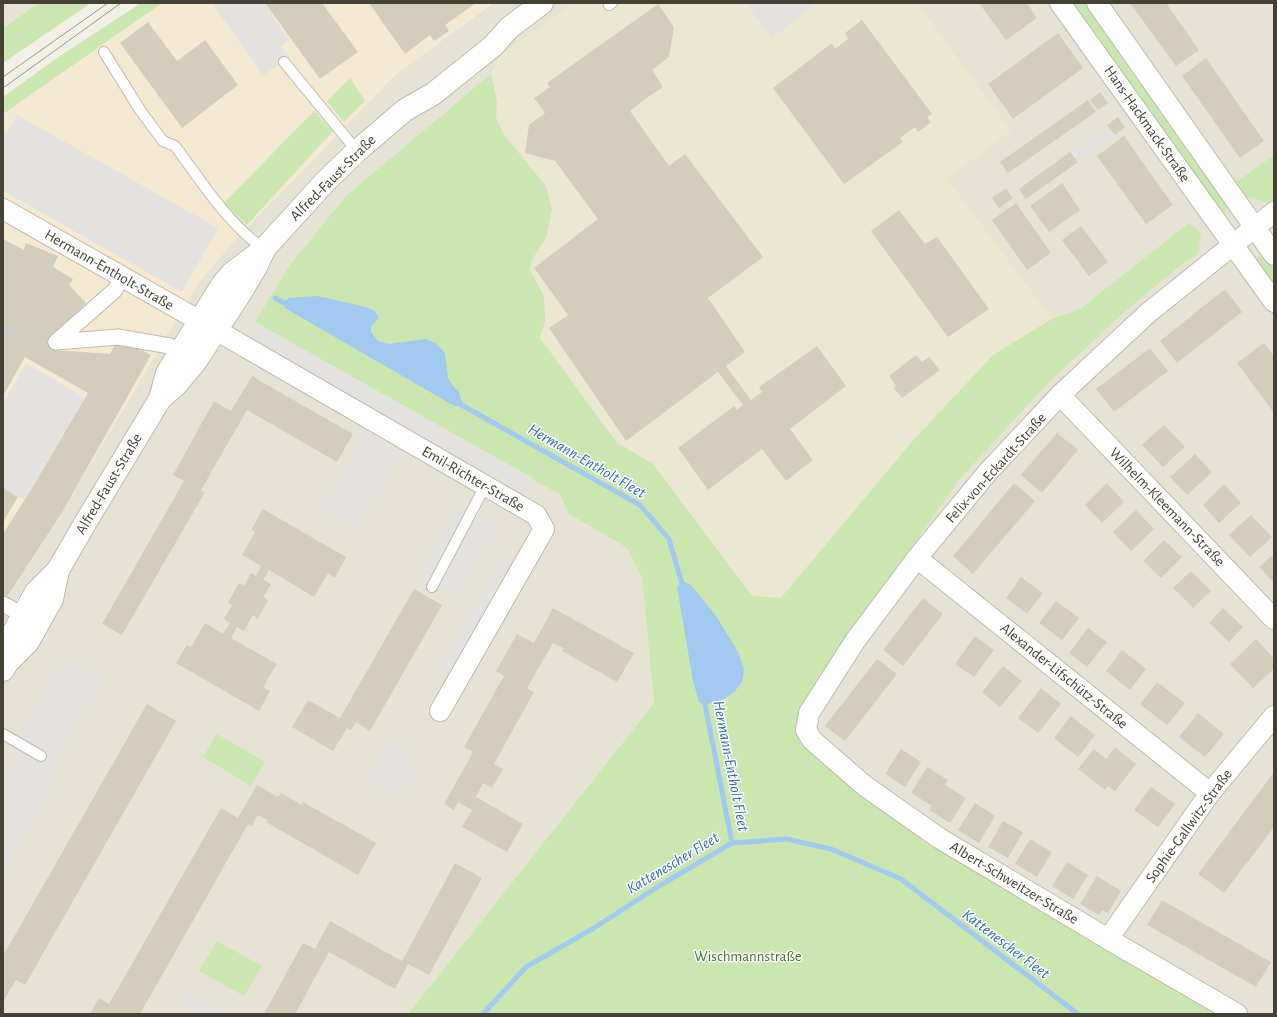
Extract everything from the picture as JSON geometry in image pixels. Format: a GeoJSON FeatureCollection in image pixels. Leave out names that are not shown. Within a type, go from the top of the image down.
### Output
{"type":"FeatureCollection","features":[{"type":"Feature","properties":{"kind":"street","name":"Alfred-Faust-Straße"},"geometry":{"type":"LineString","coordinates":[[5,666],[13,633],[23,615],[36,592],[58,570],[160,399],[167,373],[180,352],[207,326],[256,267],[264,249],[325,182],[357,151],[405,110],[422,84],[483,38],[509,28],[542,3]]}},
{"type":"Feature","properties":{"kind":"street","name":"Hans-Hackmack-Straße"},"geometry":{"type":"LineString","coordinates":[[1060,3],[1274,302]]}},
{"type":"Feature","properties":{"kind":"street","name":"Hans-Hackmack-Straße"},"geometry":{"type":"LineString","coordinates":[[1097,3],[1274,255]]}},
{"type":"Feature","properties":{"kind":"street","name":"Hermann-Entholt-Straße"},"geometry":{"type":"LineString","coordinates":[[3,209],[207,326]]}},
{"type":"Feature","properties":{"kind":"street"},"geometry":{"type":"LineString","coordinates":[[1233,245],[1274,212]]}},
{"type":"Feature","properties":{"kind":"street","name":"Felix-von-Eckardt-Straße"},"geometry":{"type":"LineString","coordinates":[[806,730],[809,713],[855,641],[917,558],[987,473],[1060,396],[1148,314],[1233,245]]}},
{"type":"Feature","properties":{"kind":"street"},"geometry":{"type":"LineString","coordinates":[[122,277],[115,290],[56,342],[118,337],[170,346],[180,352]]}},
{"type":"Feature","properties":{"kind":"street","name":"Alfred-Faust-Straße"},"geometry":{"type":"LineString","coordinates":[[160,399],[176,385],[196,361],[207,326]]}},
{"type":"Feature","properties":{"kind":"street","name":"Emil-Richter-Straße"},"geometry":{"type":"LineString","coordinates":[[207,326],[536,515],[544,529],[440,712]]}},
{"type":"Feature","properties":{"kind":"street","name":"Wilhelm-Kleemann-Straße"},"geometry":{"type":"LineString","coordinates":[[1060,396],[1274,619]]}},
{"type":"Feature","properties":{"kind":"street","name":"Alexander-Lifschütz-Straße"},"geometry":{"type":"LineString","coordinates":[[917,558],[1210,793]]}},
{"type":"Feature","properties":{"kind":"street","name":"Alfred-Faust-Straße"},"geometry":{"type":"LineString","coordinates":[[5,666],[28,642],[52,599],[58,570]]}},
{"type":"Feature","properties":{"kind":"street"},"geometry":{"type":"LineString","coordinates":[[3,604],[23,615]]}},
{"type":"Feature","properties":{"kind":"street","name":"Sophie-Gallwitz-Straße"},"geometry":{"type":"LineString","coordinates":[[1108,939],[1210,793],[1270,727]]}},
{"type":"Feature","properties":{"kind":"street","name":"Albert-Schweitzer-Straße"},"geometry":{"type":"LineString","coordinates":[[806,730],[812,740],[865,786],[939,838],[1108,939],[1238,1014]]}},
{"type":"Feature","properties":{"kind":"lane"},"geometry":{"type":"LineString","coordinates":[[104,52],[140,110],[163,141],[175,146],[231,220],[250,239],[264,249]]}},
{"type":"Feature","properties":{"kind":"lane"},"geometry":{"type":"LineString","coordinates":[[284,62],[357,151]]}},
{"type":"Feature","properties":{"kind":"lane"},"geometry":{"type":"LineString","coordinates":[[432,587],[485,486]]}},
{"type":"Feature","properties":{"kind":"lane"},"geometry":{"type":"LineString","coordinates":[[3,734],[41,756]]}},
{"type":"Feature","properties":{"kind":"shaded area"},"geometry":{"type":"Polygon","coordinates":[[[3,3],[39,3],[3,28],[3,3]]]}},
{"type":"Feature","properties":{"kind":"shaded area"},"geometry":{"type":"Polygon","coordinates":[[[162,3],[491,3],[396,74],[232,243],[199,282],[61,514],[3,604],[3,114],[162,3]]]}},
{"type":"Feature","properties":{"kind":"shaded area"},"geometry":{"type":"Polygon","coordinates":[[[212,3],[264,3],[289,40],[281,46],[290,58],[263,75],[212,3]]]}},
{"type":"Feature","properties":{"kind":"shaded area"},"geometry":{"type":"Polygon","coordinates":[[[493,3],[1274,3],[1274,1014],[1234,1014],[826,761],[752,596],[531,477],[559,494],[569,514],[627,548],[642,578],[654,703],[408,1014],[3,1014],[3,601],[45,539],[199,282],[232,243],[396,74],[493,3]]]}},
{"type":"Feature","properties":{"kind":"shaded area"},"geometry":{"type":"Polygon","coordinates":[[[575,3],[917,3],[1011,131],[947,179],[1052,319],[993,355],[911,443],[781,598],[752,596],[653,464],[617,443],[540,338],[545,321],[544,296],[530,271],[531,261],[546,238],[552,209],[546,186],[504,134],[496,118],[497,101],[491,74],[501,54],[575,3]]]}},
{"type":"Feature","properties":{"kind":"shaded area"},"geometry":{"type":"Polygon","coordinates":[[[746,3],[817,3],[772,38],[746,3]]]}},
{"type":"Feature","properties":{"kind":"shaded area"},"geometry":{"type":"Polygon","coordinates":[[[17,115],[218,228],[182,292],[3,191],[3,133],[6,134],[17,115]]]}},
{"type":"Feature","properties":{"kind":"shaded area"},"geometry":{"type":"Polygon","coordinates":[[[1107,125],[1115,135],[1078,162],[1070,152],[1107,125]]]}},
{"type":"Feature","properties":{"kind":"shaded area"},"geometry":{"type":"Polygon","coordinates":[[[255,322],[531,477],[520,496],[245,341],[255,322]]]}},
{"type":"Feature","properties":{"kind":"shaded area"},"geometry":{"type":"Polygon","coordinates":[[[26,363],[85,398],[24,500],[3,488],[3,404],[26,363]]]}},
{"type":"Feature","properties":{"kind":"shaded area"},"geometry":{"type":"Polygon","coordinates":[[[366,431],[401,451],[356,530],[320,510],[366,431]]]}},
{"type":"Feature","properties":{"kind":"shaded area"},"geometry":{"type":"Polygon","coordinates":[[[457,505],[498,527],[458,598],[418,575],[457,505]]]}},
{"type":"Feature","properties":{"kind":"shaded area"},"geometry":{"type":"Polygon","coordinates":[[[501,556],[513,563],[451,673],[439,666],[501,556]]]}},
{"type":"Feature","properties":{"kind":"shaded area"},"geometry":{"type":"Polygon","coordinates":[[[64,657],[102,678],[49,773],[56,777],[3,875],[3,786],[19,757],[11,753],[64,657]]]}},
{"type":"Feature","properties":{"kind":"shaded area"},"geometry":{"type":"Polygon","coordinates":[[[392,738],[412,750],[406,761],[417,768],[399,800],[367,781],[392,738]]]}},
{"type":"Feature","properties":{"kind":"shaded area"},"geometry":{"type":"Polygon","coordinates":[[[1274,975],[1274,1005],[1261,998],[1274,975]]]}},
{"type":"Feature","properties":{"kind":"shaded area"},"geometry":{"type":"Polygon","coordinates":[[[188,992],[229,1014],[197,1014],[180,1005],[188,992]]]}},
{"type":"Feature","properties":{"kind":"green space"},"geometry":{"type":"Polygon","coordinates":[[[39,3],[91,3],[3,63],[3,28],[39,3]]]}},
{"type":"Feature","properties":{"kind":"green space"},"geometry":{"type":"Polygon","coordinates":[[[141,3],[162,3],[3,114],[3,97],[60,56],[141,3]]]}},
{"type":"Feature","properties":{"kind":"green space"},"geometry":{"type":"Polygon","coordinates":[[[1065,3],[1091,3],[1233,206],[1219,216],[1065,3]]]}},
{"type":"Feature","properties":{"kind":"green space","name":"Wischmannstraße"},"geometry":{"type":"Polygon","coordinates":[[[491,74],[497,101],[496,118],[504,135],[546,186],[552,209],[546,238],[531,261],[530,271],[544,296],[545,321],[540,338],[617,443],[653,464],[752,596],[781,598],[911,443],[993,355],[1052,319],[1080,309],[1189,223],[1201,233],[1198,254],[1182,264],[1129,308],[1049,382],[960,479],[840,645],[807,702],[805,740],[1222,1014],[408,1014],[654,703],[642,578],[627,548],[569,514],[559,494],[255,322],[290,265],[346,196],[491,74]]]}},
{"type":"Feature","properties":{"kind":"green space"},"geometry":{"type":"Polygon","coordinates":[[[350,78],[365,101],[344,122],[327,101],[350,78]]]}},
{"type":"Feature","properties":{"kind":"green space"},"geometry":{"type":"Polygon","coordinates":[[[314,111],[333,131],[247,225],[224,203],[314,111]]]}},
{"type":"Feature","properties":{"kind":"green space"},"geometry":{"type":"Polygon","coordinates":[[[1274,155],[1274,199],[1268,203],[1247,197],[1236,182],[1274,155]]]}},
{"type":"Feature","properties":{"kind":"green space"},"geometry":{"type":"Polygon","coordinates":[[[1266,252],[1274,263],[1274,294],[1252,263],[1266,252]]]}},
{"type":"Feature","properties":{"kind":"green space"},"geometry":{"type":"Polygon","coordinates":[[[217,734],[265,762],[251,786],[203,757],[217,734]]]}},
{"type":"Feature","properties":{"kind":"green space"},"geometry":{"type":"Polygon","coordinates":[[[217,941],[262,966],[244,996],[199,971],[217,941]]]}},
{"type":"Feature","properties":{"kind":"water"},"geometry":{"type":"Polygon","coordinates":[[[317,296],[366,307],[375,311],[379,318],[371,326],[371,332],[378,341],[389,344],[425,339],[437,344],[445,353],[448,378],[459,392],[463,406],[455,406],[449,403],[285,308],[283,302],[289,298],[317,296]]]}},
{"type":"Feature","properties":{"kind":"water"},"geometry":{"type":"Polygon","coordinates":[[[682,581],[691,585],[716,616],[738,652],[744,669],[742,682],[735,691],[724,699],[705,705],[699,702],[693,681],[677,587],[682,581]]]}},
{"type":"Feature","properties":{"kind":"building"},"geometry":{"type":"Polygon","coordinates":[[[265,3],[322,3],[358,52],[320,79],[265,3]]]}},
{"type":"Feature","properties":{"kind":"building"},"geometry":{"type":"Polygon","coordinates":[[[369,3],[476,3],[445,25],[449,31],[434,41],[430,35],[405,54],[369,3]]]}},
{"type":"Feature","properties":{"kind":"building"},"geometry":{"type":"Polygon","coordinates":[[[979,3],[1027,3],[1037,18],[1006,40],[979,3]]]}},
{"type":"Feature","properties":{"kind":"building"},"geometry":{"type":"Polygon","coordinates":[[[1130,3],[1166,3],[1199,50],[1176,66],[1130,3]]]}},
{"type":"Feature","properties":{"kind":"building"},"geometry":{"type":"Polygon","coordinates":[[[658,4],[674,27],[669,57],[652,70],[663,87],[630,111],[669,166],[685,154],[763,257],[708,298],[745,352],[726,366],[751,400],[762,392],[759,387],[817,346],[846,386],[790,429],[813,460],[786,481],[762,449],[708,490],[678,448],[734,406],[737,410],[743,405],[718,372],[626,441],[549,328],[568,315],[534,268],[598,219],[555,161],[525,153],[529,125],[545,113],[534,98],[550,87],[547,83],[658,4]]]}},
{"type":"Feature","properties":{"kind":"building"},"geometry":{"type":"Polygon","coordinates":[[[862,20],[932,114],[927,117],[931,122],[918,132],[915,127],[900,138],[903,142],[844,184],[773,88],[832,43],[835,49],[848,39],[845,33],[862,20]]]}},
{"type":"Feature","properties":{"kind":"building"},"geometry":{"type":"Polygon","coordinates":[[[148,22],[177,61],[205,40],[238,85],[182,128],[120,43],[148,22]]]}},
{"type":"Feature","properties":{"kind":"building"},"geometry":{"type":"Polygon","coordinates":[[[1058,33],[1083,68],[1013,119],[988,84],[1058,33]]]}},
{"type":"Feature","properties":{"kind":"building"},"geometry":{"type":"Polygon","coordinates":[[[1206,58],[1264,141],[1240,158],[1182,76],[1206,58]]]}},
{"type":"Feature","properties":{"kind":"building"},"geometry":{"type":"Polygon","coordinates":[[[1100,92],[1108,103],[1098,110],[1090,100],[1100,92]]]}},
{"type":"Feature","properties":{"kind":"building"},"geometry":{"type":"Polygon","coordinates":[[[1088,100],[1096,112],[1008,173],[1000,162],[1088,100]]]}},
{"type":"Feature","properties":{"kind":"building"},"geometry":{"type":"Polygon","coordinates":[[[1118,117],[1125,127],[1115,135],[1107,125],[1118,117]]]}},
{"type":"Feature","properties":{"kind":"building"},"geometry":{"type":"Polygon","coordinates":[[[1124,136],[1173,205],[1146,224],[1097,156],[1124,136]]]}},
{"type":"Feature","properties":{"kind":"building"},"geometry":{"type":"Polygon","coordinates":[[[1070,152],[1078,162],[1026,199],[1019,189],[1070,152]]]}},
{"type":"Feature","properties":{"kind":"building"},"geometry":{"type":"Polygon","coordinates":[[[1062,183],[1080,210],[1049,232],[1030,206],[1062,183]]]}},
{"type":"Feature","properties":{"kind":"building"},"geometry":{"type":"Polygon","coordinates":[[[1006,188],[1013,198],[999,208],[992,198],[1006,188]]]}},
{"type":"Feature","properties":{"kind":"building"},"geometry":{"type":"Polygon","coordinates":[[[1016,203],[1051,253],[1027,270],[992,220],[1016,203]]]}},
{"type":"Feature","properties":{"kind":"building"},"geometry":{"type":"Polygon","coordinates":[[[899,210],[925,244],[937,237],[989,309],[948,337],[871,231],[899,210]]]}},
{"type":"Feature","properties":{"kind":"building"},"geometry":{"type":"Polygon","coordinates":[[[1081,226],[1108,262],[1089,276],[1062,240],[1081,226]]]}},
{"type":"Feature","properties":{"kind":"building"},"geometry":{"type":"Polygon","coordinates":[[[3,239],[24,250],[26,243],[58,256],[53,267],[73,279],[69,285],[86,303],[57,333],[55,350],[110,354],[118,338],[151,355],[61,514],[3,603],[3,534],[88,393],[25,357],[3,396],[3,239]]]}},
{"type":"Feature","properties":{"kind":"building"},"geometry":{"type":"Polygon","coordinates":[[[1225,289],[1242,312],[1177,363],[1160,341],[1225,289]]]}},
{"type":"Feature","properties":{"kind":"building"},"geometry":{"type":"Polygon","coordinates":[[[1264,343],[1274,356],[1274,413],[1237,363],[1264,343]]]}},
{"type":"Feature","properties":{"kind":"building"},"geometry":{"type":"Polygon","coordinates":[[[1150,348],[1168,371],[1114,412],[1096,389],[1150,348]]]}},
{"type":"Feature","properties":{"kind":"building"},"geometry":{"type":"Polygon","coordinates":[[[916,355],[922,362],[929,357],[940,370],[902,398],[894,388],[896,386],[889,376],[916,355]]]}},
{"type":"Feature","properties":{"kind":"building"},"geometry":{"type":"Polygon","coordinates":[[[252,376],[353,434],[337,462],[247,410],[201,490],[205,492],[122,635],[102,624],[184,481],[173,475],[214,401],[231,411],[252,376]]]}},
{"type":"Feature","properties":{"kind":"building"},"geometry":{"type":"Polygon","coordinates":[[[1164,425],[1185,447],[1163,467],[1142,445],[1164,425]]]}},
{"type":"Feature","properties":{"kind":"building"},"geometry":{"type":"Polygon","coordinates":[[[1057,433],[1078,450],[1042,493],[1021,475],[1057,433]]]}},
{"type":"Feature","properties":{"kind":"building"},"geometry":{"type":"Polygon","coordinates":[[[1195,454],[1212,472],[1187,495],[1170,477],[1195,454]]]}},
{"type":"Feature","properties":{"kind":"building"},"geometry":{"type":"Polygon","coordinates":[[[1014,483],[1035,501],[973,574],[953,556],[1014,483]]]}},
{"type":"Feature","properties":{"kind":"building"},"geometry":{"type":"Polygon","coordinates":[[[1107,483],[1124,502],[1102,523],[1085,505],[1107,483]]]}},
{"type":"Feature","properties":{"kind":"building"},"geometry":{"type":"Polygon","coordinates":[[[1224,484],[1241,503],[1219,523],[1203,505],[1224,484]]]}},
{"type":"Feature","properties":{"kind":"building"},"geometry":{"type":"Polygon","coordinates":[[[3,488],[18,497],[3,522],[3,488]]]}},
{"type":"Feature","properties":{"kind":"building"},"geometry":{"type":"Polygon","coordinates":[[[263,509],[346,557],[335,578],[328,573],[314,597],[269,570],[263,580],[271,584],[263,597],[268,600],[258,619],[253,615],[244,631],[237,627],[231,638],[277,664],[263,687],[270,691],[259,711],[176,663],[187,645],[191,647],[205,623],[223,634],[230,623],[224,619],[232,605],[228,603],[239,583],[244,586],[251,573],[256,576],[261,566],[242,555],[255,532],[251,530],[263,509]]]}},
{"type":"Feature","properties":{"kind":"building"},"geometry":{"type":"Polygon","coordinates":[[[1136,510],[1154,529],[1131,551],[1113,532],[1136,510]]]}},
{"type":"Feature","properties":{"kind":"building"},"geometry":{"type":"Polygon","coordinates":[[[1251,515],[1272,537],[1250,557],[1229,535],[1251,515]]]}},
{"type":"Feature","properties":{"kind":"building"},"geometry":{"type":"Polygon","coordinates":[[[1164,540],[1182,557],[1161,578],[1143,561],[1164,540]]]}},
{"type":"Feature","properties":{"kind":"building"},"geometry":{"type":"Polygon","coordinates":[[[1274,554],[1274,583],[1259,567],[1274,554]]]}},
{"type":"Feature","properties":{"kind":"building"},"geometry":{"type":"Polygon","coordinates":[[[1191,571],[1211,591],[1193,608],[1173,588],[1191,571]]]}},
{"type":"Feature","properties":{"kind":"building"},"geometry":{"type":"Polygon","coordinates":[[[1021,577],[1043,593],[1027,614],[1006,598],[1021,577]]]}},
{"type":"Feature","properties":{"kind":"building"},"geometry":{"type":"Polygon","coordinates":[[[414,589],[442,605],[370,731],[356,722],[351,730],[347,728],[333,751],[292,727],[308,700],[340,718],[414,589]]]}},
{"type":"Feature","properties":{"kind":"building"},"geometry":{"type":"Polygon","coordinates":[[[923,598],[943,614],[903,666],[883,650],[923,598]]]}},
{"type":"Feature","properties":{"kind":"building"},"geometry":{"type":"Polygon","coordinates":[[[1056,601],[1079,618],[1062,640],[1039,623],[1056,601]]]}},
{"type":"Feature","properties":{"kind":"building"},"geometry":{"type":"Polygon","coordinates":[[[553,608],[634,653],[617,682],[562,651],[563,648],[553,643],[527,688],[534,692],[494,764],[503,769],[492,788],[483,783],[476,797],[523,824],[507,852],[462,827],[472,810],[458,802],[454,810],[444,804],[473,752],[464,747],[504,676],[496,671],[517,634],[534,643],[553,608]]]}},
{"type":"Feature","properties":{"kind":"building"},"geometry":{"type":"Polygon","coordinates":[[[1223,608],[1243,627],[1229,642],[1209,623],[1223,608]]]}},
{"type":"Feature","properties":{"kind":"building"},"geometry":{"type":"Polygon","coordinates":[[[1088,628],[1107,642],[1087,667],[1069,653],[1088,628]]]}},
{"type":"Feature","properties":{"kind":"building"},"geometry":{"type":"Polygon","coordinates":[[[975,636],[994,650],[974,677],[955,664],[975,636]]]}},
{"type":"Feature","properties":{"kind":"building"},"geometry":{"type":"Polygon","coordinates":[[[1256,639],[1274,658],[1274,669],[1253,688],[1230,664],[1256,639]]]}},
{"type":"Feature","properties":{"kind":"building"},"geometry":{"type":"Polygon","coordinates":[[[1122,650],[1146,669],[1130,690],[1106,671],[1122,650]]]}},
{"type":"Feature","properties":{"kind":"building"},"geometry":{"type":"Polygon","coordinates":[[[877,659],[897,674],[845,741],[825,726],[877,659]]]}},
{"type":"Feature","properties":{"kind":"building"},"geometry":{"type":"Polygon","coordinates":[[[1003,666],[1022,681],[1000,707],[982,692],[1003,666]]]}},
{"type":"Feature","properties":{"kind":"building"},"geometry":{"type":"Polygon","coordinates":[[[1157,682],[1185,703],[1167,725],[1140,704],[1157,682]]]}},
{"type":"Feature","properties":{"kind":"building"},"geometry":{"type":"Polygon","coordinates":[[[1041,688],[1061,704],[1038,733],[1018,718],[1041,688]]]}},
{"type":"Feature","properties":{"kind":"building"},"geometry":{"type":"Polygon","coordinates":[[[147,704],[176,721],[25,985],[16,980],[3,1002],[3,956],[147,704]]]}},
{"type":"Feature","properties":{"kind":"building"},"geometry":{"type":"Polygon","coordinates":[[[1198,713],[1224,734],[1205,757],[1179,737],[1198,713]]]}},
{"type":"Feature","properties":{"kind":"building"},"geometry":{"type":"Polygon","coordinates":[[[1071,716],[1095,735],[1078,757],[1054,738],[1071,716]]]}},
{"type":"Feature","properties":{"kind":"building"},"geometry":{"type":"Polygon","coordinates":[[[1115,747],[1136,764],[1115,791],[1108,786],[1105,790],[1078,769],[1094,749],[1106,759],[1115,747]]]}},
{"type":"Feature","properties":{"kind":"building"},"geometry":{"type":"Polygon","coordinates":[[[901,749],[921,762],[905,787],[885,774],[901,749]]]}},
{"type":"Feature","properties":{"kind":"building"},"geometry":{"type":"Polygon","coordinates":[[[927,767],[948,780],[945,785],[966,798],[950,823],[929,810],[932,806],[911,793],[927,767]]]}},
{"type":"Feature","properties":{"kind":"building"},"geometry":{"type":"Polygon","coordinates":[[[1274,772],[1274,827],[1224,893],[1198,874],[1274,772]]]}},
{"type":"Feature","properties":{"kind":"building"},"geometry":{"type":"Polygon","coordinates":[[[257,785],[278,797],[281,793],[302,805],[303,802],[376,843],[358,875],[266,822],[268,820],[258,815],[252,826],[248,824],[140,1014],[90,1014],[99,998],[109,1004],[221,808],[238,818],[257,785]]]}},
{"type":"Feature","properties":{"kind":"building"},"geometry":{"type":"Polygon","coordinates":[[[1151,787],[1175,804],[1158,827],[1134,810],[1151,787]]]}},
{"type":"Feature","properties":{"kind":"building"},"geometry":{"type":"Polygon","coordinates":[[[975,803],[995,816],[979,843],[958,830],[975,803]]]}},
{"type":"Feature","properties":{"kind":"building"},"geometry":{"type":"Polygon","coordinates":[[[1003,821],[1023,832],[1008,858],[988,847],[1003,821]]]}},
{"type":"Feature","properties":{"kind":"building"},"geometry":{"type":"Polygon","coordinates":[[[1030,839],[1052,852],[1037,877],[1015,864],[1030,839]]]}},
{"type":"Feature","properties":{"kind":"building"},"geometry":{"type":"Polygon","coordinates":[[[1067,862],[1088,875],[1073,899],[1052,886],[1067,862]]]}},
{"type":"Feature","properties":{"kind":"building"},"geometry":{"type":"Polygon","coordinates":[[[455,863],[482,878],[429,975],[408,964],[395,989],[329,952],[295,1014],[264,1014],[303,943],[315,949],[330,921],[402,961],[455,863]]]}},
{"type":"Feature","properties":{"kind":"building"},"geometry":{"type":"Polygon","coordinates":[[[1097,876],[1121,891],[1108,913],[1102,910],[1099,915],[1080,904],[1097,876]]]}},
{"type":"Feature","properties":{"kind":"building"},"geometry":{"type":"Polygon","coordinates":[[[1162,900],[1271,962],[1256,987],[1147,925],[1162,900]]]}},
{"type":"Feature","properties":{"kind":"waterway","name":"Hermann-Entholt Fleet"},"geometry":{"type":"LineString","coordinates":[[275,298],[288,305]]}},
{"type":"Feature","properties":{"kind":"waterway","name":"Hermann-Entholt Fleet"},"geometry":{"type":"LineString","coordinates":[[458,403],[640,505],[669,539],[683,587]]}},
{"type":"Feature","properties":{"kind":"waterway","name":"Hermann-Entholt Fleet"},"geometry":{"type":"LineString","coordinates":[[704,699],[732,843]]}},
{"type":"Feature","properties":{"kind":"waterway","name":"Kattenescher Fleet"},"geometry":{"type":"LineString","coordinates":[[483,1014],[526,967],[594,928],[659,886],[732,843],[787,839],[831,849],[901,879],[1078,1014]]}},
{"type":"Feature","properties":{"kind":"tunnel"},"geometry":{"type":"LineString","coordinates":[[3,333],[56,342]]}},
{"type":"Feature","properties":{"kind":"tram line"},"geometry":{"type":"LineString","coordinates":[[3,77],[108,3]]}},
{"type":"Feature","properties":{"kind":"tram line"},"geometry":{"type":"LineString","coordinates":[[3,88],[121,3]]}}]}
